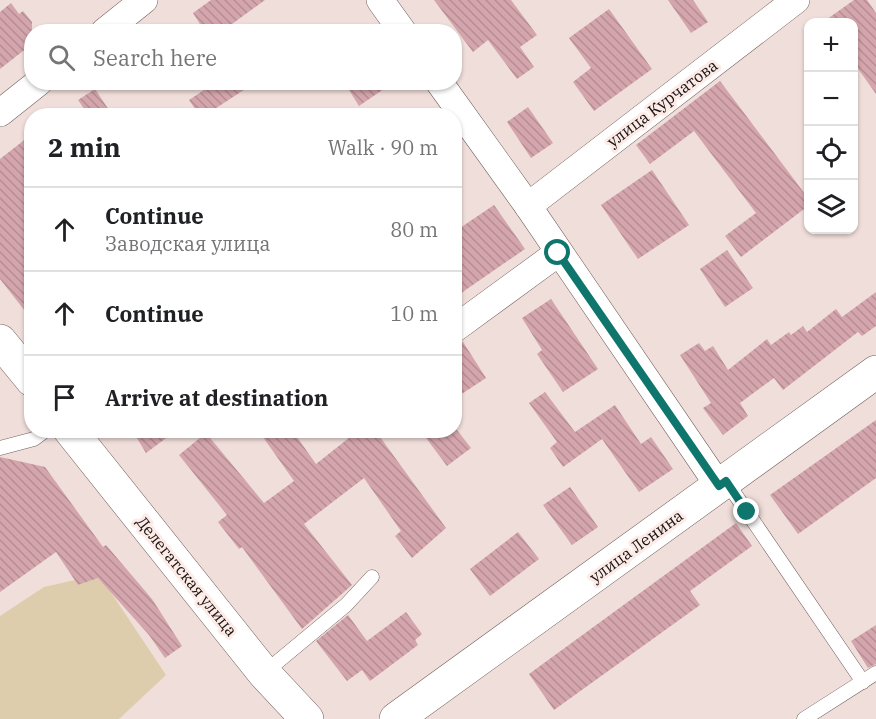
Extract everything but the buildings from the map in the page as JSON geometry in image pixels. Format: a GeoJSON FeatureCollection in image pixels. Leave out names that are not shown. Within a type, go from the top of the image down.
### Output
{"type":"FeatureCollection","features":[{"type":"Feature","properties":{"kind":"street"},"geometry":{"type":"LineString","coordinates":[[114,24],[144,0]]}},
{"type":"Feature","properties":{"kind":"street"},"geometry":{"type":"LineString","coordinates":[[380,0],[397,24]]}},
{"type":"Feature","properties":{"kind":"street","name":"улица Курчатова"},"geometry":{"type":"LineString","coordinates":[[528,206],[796,0]]}},
{"type":"Feature","properties":{"kind":"street"},"geometry":{"type":"LineString","coordinates":[[0,113],[29,90]]}},
{"type":"Feature","properties":{"kind":"street"},"geometry":{"type":"LineString","coordinates":[[462,125],[528,206],[558,253],[722,483]]}},
{"type":"Feature","properties":{"kind":"street"},"geometry":{"type":"LineString","coordinates":[[462,323],[558,253]]}},
{"type":"Feature","properties":{"kind":"street"},"geometry":{"type":"LineString","coordinates":[[0,341],[24,370]]}},
{"type":"Feature","properties":{"kind":"street","name":"улица Ленина"},"geometry":{"type":"LineString","coordinates":[[396,719],[876,372]]}},
{"type":"Feature","properties":{"kind":"street","name":"Делегатская улица"},"geometry":{"type":"LineString","coordinates":[[76,438],[264,673],[307,719]]}},
{"type":"Feature","properties":{"kind":"lane"},"geometry":{"type":"LineString","coordinates":[[0,448],[35,438]]}},
{"type":"Feature","properties":{"kind":"lane"},"geometry":{"type":"LineString","coordinates":[[722,483],[863,682]]}},
{"type":"Feature","properties":{"kind":"lane"},"geometry":{"type":"LineString","coordinates":[[264,673],[346,605],[372,577]]}},
{"type":"Feature","properties":{"kind":"lane"},"geometry":{"type":"LineString","coordinates":[[804,719],[876,673]]}},
{"type":"Feature","properties":{"kind":"shaded area"},"geometry":{"type":"Polygon","coordinates":[[[98,578],[110,591],[166,675],[119,719],[0,719],[0,616],[44,587],[75,580],[78,585],[98,578]]]}},
{"type":"Feature","properties":{"kind":"route"},"geometry":{"type":"LineString","coordinates":[[558,253],[719,486],[726,481],[747,512]]}}]}
